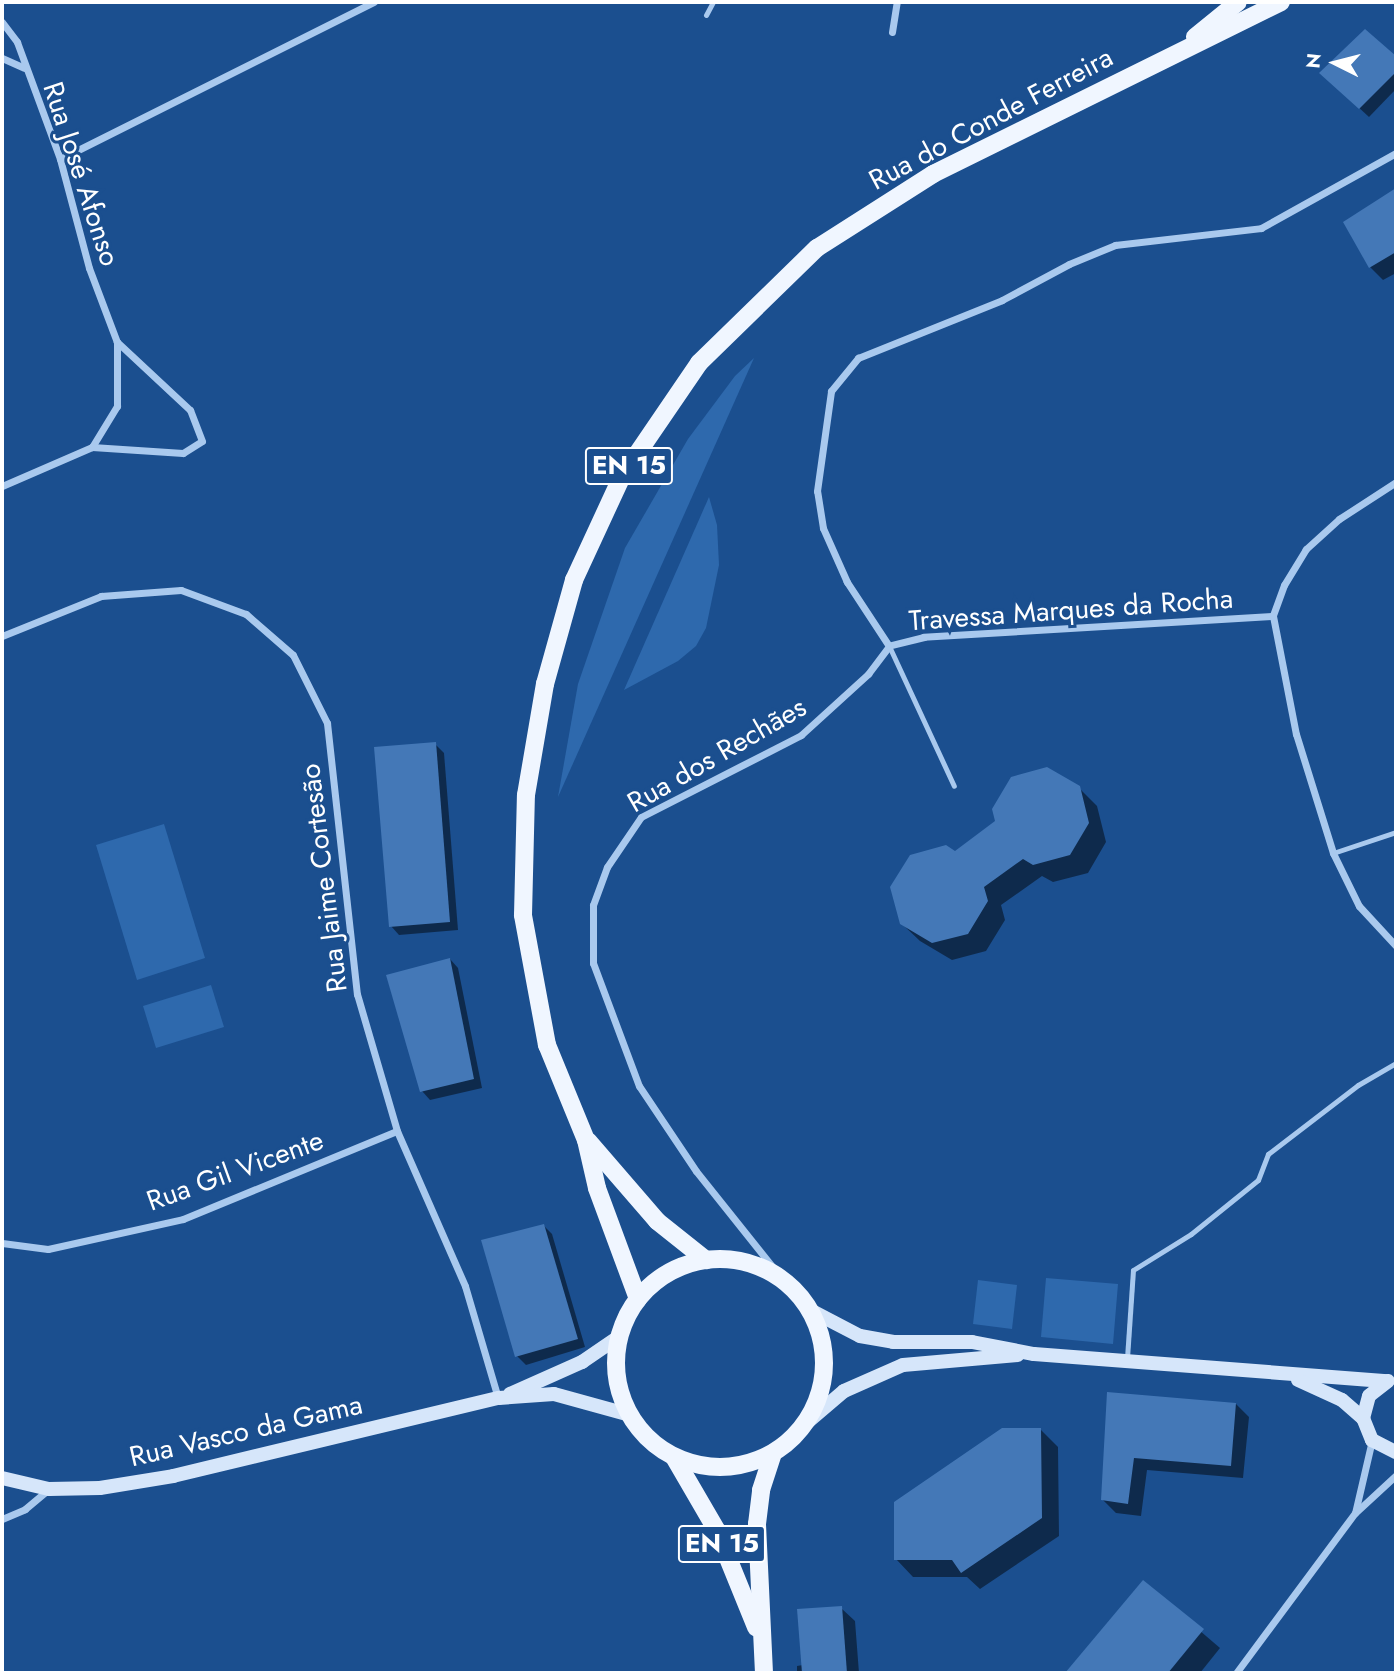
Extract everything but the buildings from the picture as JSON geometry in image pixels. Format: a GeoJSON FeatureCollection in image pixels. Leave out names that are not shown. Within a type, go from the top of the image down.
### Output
{"type":"FeatureCollection","features":[{"type":"Feature","properties":{"kind":"main road","name":"Rua do Conde Ferreira"},"geometry":{"type":"LineString","coordinates":[[1178,50],[1238,2]]}},
{"type":"Feature","properties":{"kind":"main road","name":"Rua do Conde Ferreira"},"geometry":{"type":"LineString","coordinates":[[638,1299],[597,1188],[586,1140],[547,1045],[523,915],[526,794],[545,684],[574,580],[622,476],[699,363],[817,248],[933,174],[1178,50],[1242,24],[1281,2]]}},
{"type":"Feature","properties":{"kind":"main road","name":"Rua do Conde Ferreira"},"geometry":{"type":"LineString","coordinates":[[586,1140],[657,1221],[706,1260]]}},
{"type":"Feature","properties":{"kind":"main road"},"geometry":{"type":"LineString","coordinates":[[706,1260],[747,1262],[783,1280],[810,1310],[819,1330],[824,1370],[814,1408],[803,1426],[773,1453],[733,1466],[703,1465],[674,1457],[642,1432],[630,1415],[617,1377],[620,1336],[638,1299],[668,1273],[706,1260]]}},
{"type":"Feature","properties":{"kind":"main road","name":"EN 15"},"geometry":{"type":"LineString","coordinates":[[764,1673],[760,1637],[757,1524],[761,1490],[773,1453]]}},
{"type":"Feature","properties":{"kind":"main road","name":"EN 15"},"geometry":{"type":"LineString","coordinates":[[674,1457],[717,1531],[760,1637]]}},
{"type":"Feature","properties":{"kind":"street"},"geometry":{"type":"LineString","coordinates":[[60,159],[374,2]]}},
{"type":"Feature","properties":{"kind":"street"},"geometry":{"type":"LineString","coordinates":[[892,32],[897,2]]}},
{"type":"Feature","properties":{"kind":"street","name":"Rua José Afonso"},"geometry":{"type":"LineString","coordinates":[[2,22],[18,42],[24,68],[60,159],[89,268],[117,342],[117,406],[92,447]]}},
{"type":"Feature","properties":{"kind":"street"},"geometry":{"type":"LineString","coordinates":[[2,58],[24,68]]}},
{"type":"Feature","properties":{"kind":"street","name":"Travessa Marques da Rocha"},"geometry":{"type":"LineString","coordinates":[[1273,616],[924,637],[889,646],[847,582],[823,528],[817,491],[831,391],[858,358],[1002,300],[1069,264],[1115,246],[1261,228],[1396,153]]}},
{"type":"Feature","properties":{"kind":"street","name":"Rua José Afonso"},"geometry":{"type":"LineString","coordinates":[[2,486],[92,447],[183,453],[202,440],[190,410],[117,342]]}},
{"type":"Feature","properties":{"kind":"street"},"geometry":{"type":"LineString","coordinates":[[1396,482],[1339,519],[1306,549],[1284,585],[1273,616],[1296,734],[1333,853],[1359,906],[1396,946]]}},
{"type":"Feature","properties":{"kind":"street","name":"Rua Jaime Cortesão"},"geometry":{"type":"LineString","coordinates":[[2,636],[101,596],[181,590],[246,614],[293,655],[327,723],[358,994],[397,1131],[465,1286],[499,1398]]}},
{"type":"Feature","properties":{"kind":"street","name":"Rua dos Rechães"},"geometry":{"type":"LineString","coordinates":[[783,1280],[696,1171],[639,1086],[593,963],[593,905],[607,867],[641,817],[801,735],[868,674],[889,646]]}},
{"type":"Feature","properties":{"kind":"street","name":"Rua Gil Vicente"},"geometry":{"type":"LineString","coordinates":[[2,1243],[48,1249],[183,1219],[397,1131]]}},
{"type":"Feature","properties":{"kind":"street"},"geometry":{"type":"LineString","coordinates":[[810,1310],[860,1336],[892,1342],[972,1342],[1034,1354],[1266,1373],[1392,1380]]}},
{"type":"Feature","properties":{"kind":"street","name":"Rua Vasco da Gama"},"geometry":{"type":"LineString","coordinates":[[499,1398],[582,1362],[620,1336]]}},
{"type":"Feature","properties":{"kind":"street"},"geometry":{"type":"LineString","coordinates":[[803,1426],[844,1391],[903,1364],[1034,1354]]}},
{"type":"Feature","properties":{"kind":"street"},"geometry":{"type":"LineString","coordinates":[[1266,1373],[1320,1389],[1363,1418],[1372,1440],[1355,1513]]}},
{"type":"Feature","properties":{"kind":"street"},"geometry":{"type":"LineString","coordinates":[[1363,1418],[1369,1396],[1392,1380]]}},
{"type":"Feature","properties":{"kind":"street","name":"Rua Vasco da Gama"},"geometry":{"type":"LineString","coordinates":[[2,1478],[49,1489],[100,1488],[173,1476],[499,1398],[554,1394],[630,1415]]}},
{"type":"Feature","properties":{"kind":"street"},"geometry":{"type":"LineString","coordinates":[[1372,1440],[1396,1452]]}},
{"type":"Feature","properties":{"kind":"street"},"geometry":{"type":"LineString","coordinates":[[1236,1673],[1355,1513],[1396,1475]]}},
{"type":"Feature","properties":{"kind":"street"},"geometry":{"type":"LineString","coordinates":[[2,1519],[25,1509],[49,1489]]}},
{"type":"Feature","properties":{"kind":"lane"},"geometry":{"type":"LineString","coordinates":[[706,15],[713,2]]}},
{"type":"Feature","properties":{"kind":"lane"},"geometry":{"type":"LineString","coordinates":[[889,646],[954,786]]}},
{"type":"Feature","properties":{"kind":"lane"},"geometry":{"type":"LineString","coordinates":[[1333,853],[1396,832]]}},
{"type":"Feature","properties":{"kind":"lane"},"geometry":{"type":"LineString","coordinates":[[1127,1362],[1133,1270],[1191,1234],[1258,1180],[1268,1153],[1357,1085],[1396,1063]]}},
{"type":"Feature","properties":{"kind":"shaded area"},"geometry":{"type":"Polygon","coordinates":[[[754,358],[558,797],[578,684],[625,548],[688,439],[735,376],[754,358]]]}},
{"type":"Feature","properties":{"kind":"shaded area"},"geometry":{"type":"Polygon","coordinates":[[[709,497],[717,525],[719,565],[706,628],[696,646],[678,661],[624,690],[709,497]]]}},
{"type":"Feature","properties":{"kind":"shaded area"},"geometry":{"type":"Polygon","coordinates":[[[164,824],[205,958],[137,980],[96,845],[164,824]]]}},
{"type":"Feature","properties":{"kind":"shaded area"},"geometry":{"type":"Polygon","coordinates":[[[211,985],[224,1027],[156,1048],[143,1006],[211,985]]]}},
{"type":"Feature","properties":{"kind":"shaded area"},"geometry":{"type":"Polygon","coordinates":[[[1046,1278],[1118,1284],[1113,1344],[1041,1337],[1046,1278]]]}},
{"type":"Feature","properties":{"kind":"shaded area"},"geometry":{"type":"Polygon","coordinates":[[[978,1280],[1017,1285],[1012,1329],[973,1324],[978,1280]]]}}]}
